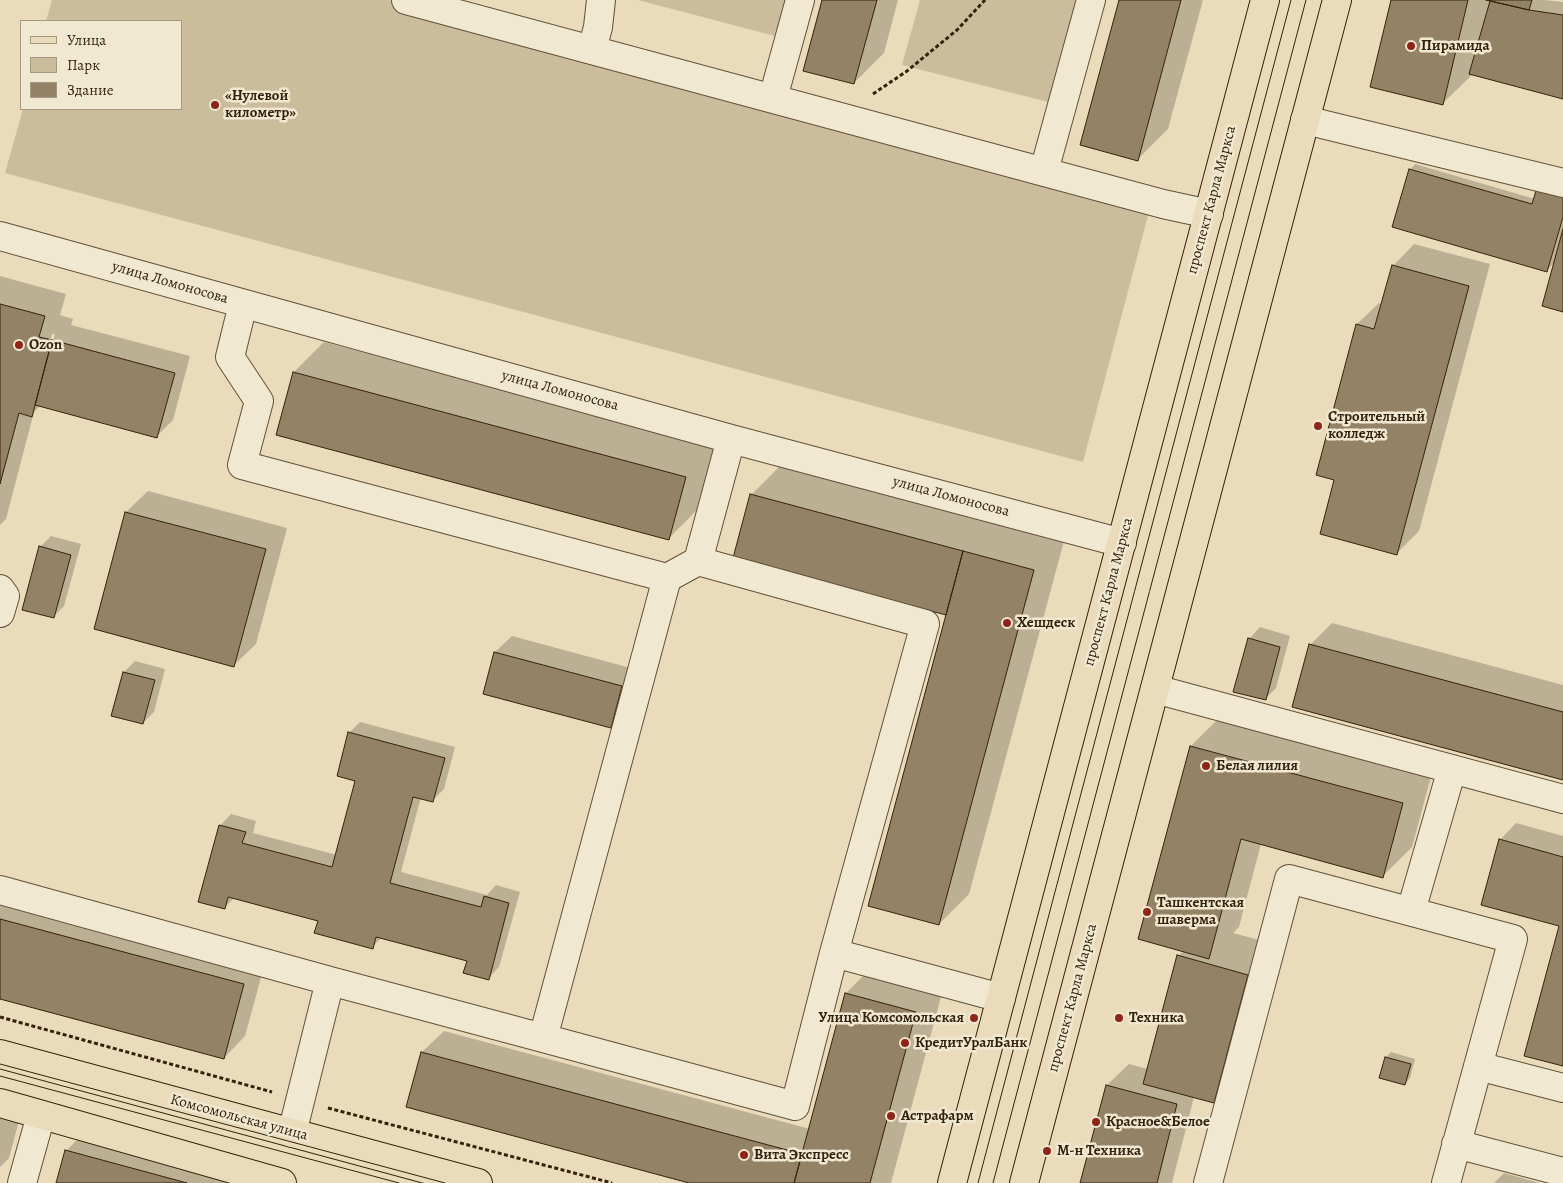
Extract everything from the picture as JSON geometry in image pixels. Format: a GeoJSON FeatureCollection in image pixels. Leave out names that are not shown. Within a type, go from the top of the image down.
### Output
{"type":"FeatureCollection","features":[{"type":"Feature","properties":{"kind":"main road","name":"проспект Карла Маркса"},"geometry":{"type":"LineString","coordinates":[[952,1183],[1265,0]]}},
{"type":"Feature","properties":{"kind":"main road","name":"проспект Карла Маркса"},"geometry":{"type":"LineString","coordinates":[[1024,1183],[1337,0]]}},
{"type":"Feature","properties":{"kind":"main road","name":"Комсомольская улица"},"geometry":{"type":"LineString","coordinates":[[0,1054],[478,1183]]}},
{"type":"Feature","properties":{"kind":"main road"},"geometry":{"type":"LineString","coordinates":[[0,1103],[282,1183]]}},
{"type":"Feature","properties":{"kind":"street"},"geometry":{"type":"LineString","coordinates":[[406,0],[1208,214]]}},
{"type":"Feature","properties":{"kind":"street"},"geometry":{"type":"LineString","coordinates":[[592,50],[598,27],[601,0]]}},
{"type":"Feature","properties":{"kind":"street"},"geometry":{"type":"LineString","coordinates":[[773,98],[800,0]]}},
{"type":"Feature","properties":{"kind":"street"},"geometry":{"type":"LineString","coordinates":[[1044,171],[1091,0]]}},
{"type":"Feature","properties":{"kind":"street"},"geometry":{"type":"LineString","coordinates":[[1305,120],[1563,183]]}},
{"type":"Feature","properties":{"kind":"street","name":"улица Ломоносова"},"geometry":{"type":"LineString","coordinates":[[0,236],[731,438],[1122,543]]}},
{"type":"Feature","properties":{"kind":"street"},"geometry":{"type":"LineString","coordinates":[[243,304],[230,357],[259,401],[242,465],[667,578]]}},
{"type":"Feature","properties":{"kind":"street"},"geometry":{"type":"LineString","coordinates":[[543,1038],[667,578],[698,560],[731,438]]}},
{"type":"Feature","properties":{"kind":"street"},"geometry":{"type":"LineString","coordinates":[[0,890],[795,1106],[834,953],[925,624],[698,560]]}},
{"type":"Feature","properties":{"kind":"street"},"geometry":{"type":"LineString","coordinates":[[0,589],[5,596],[0,613]]}},
{"type":"Feature","properties":{"kind":"street"},"geometry":{"type":"LineString","coordinates":[[1155,689],[1563,799]]}},
{"type":"Feature","properties":{"kind":"street"},"geometry":{"type":"LineString","coordinates":[[1411,911],[1452,769]]}},
{"type":"Feature","properties":{"kind":"street"},"geometry":{"type":"LineString","coordinates":[[1208,1183],[1289,879],[1513,939],[1446,1183]]}},
{"type":"Feature","properties":{"kind":"street"},"geometry":{"type":"LineString","coordinates":[[834,953],[1001,998]]}},
{"type":"Feature","properties":{"kind":"street"},"geometry":{"type":"LineString","coordinates":[[292,1133],[330,981]]}},
{"type":"Feature","properties":{"kind":"street"},"geometry":{"type":"LineString","coordinates":[[1478,1066],[1563,1088]]}},
{"type":"Feature","properties":{"kind":"street"},"geometry":{"type":"LineString","coordinates":[[22,1183],[41,1115]]}},
{"type":"Feature","properties":{"kind":"street"},"geometry":{"type":"LineString","coordinates":[[1456,1144],[1563,1172]]}},
{"type":"Feature","properties":{"kind":"path"},"geometry":{"type":"LineString","coordinates":[[865,100],[907,71],[957,30],[985,0]]}},
{"type":"Feature","properties":{"kind":"green space"},"geometry":{"type":"Polygon","coordinates":[[[52,0],[388,0],[1151,204],[1083,462],[5,173],[23,110],[182,110],[182,20],[46,20],[52,0]]]}},
{"type":"Feature","properties":{"kind":"green space"},"geometry":{"type":"Polygon","coordinates":[[[638,0],[801,0],[790,40],[638,0]]]}},
{"type":"Feature","properties":{"kind":"green space"},"geometry":{"type":"Polygon","coordinates":[[[920,0],[1082,0],[1056,104],[902,65],[920,0]]]}},
{"type":"Feature","properties":{"kind":"building"},"geometry":{"type":"Polygon","coordinates":[[[822,0],[877,0],[854,84],[803,71],[822,0]]]}},
{"type":"Feature","properties":{"kind":"building"},"geometry":{"type":"Polygon","coordinates":[[[1119,0],[1181,0],[1138,161],[1080,145],[1119,0]]]}},
{"type":"Feature","properties":{"kind":"building"},"geometry":{"type":"Polygon","coordinates":[[[1391,0],[1468,0],[1443,105],[1370,87],[1391,0]]]}},
{"type":"Feature","properties":{"kind":"building"},"geometry":{"type":"Polygon","coordinates":[[[1486,0],[1532,0],[1529,10],[1486,0]]]}},
{"type":"Feature","properties":{"kind":"building"},"geometry":{"type":"Polygon","coordinates":[[[1490,1],[1563,15],[1563,99],[1469,74],[1490,1]]]}},
{"type":"Feature","properties":{"kind":"building"},"geometry":{"type":"Polygon","coordinates":[[[1409,169],[1532,204],[1538,184],[1563,191],[1563,217],[1547,272],[1392,227],[1409,169]]]}},
{"type":"Feature","properties":{"kind":"building"},"geometry":{"type":"Polygon","coordinates":[[[1563,229],[1563,312],[1542,306],[1563,229]]]}},
{"type":"Feature","properties":{"kind":"building"},"geometry":{"type":"Polygon","coordinates":[[[1392,265],[1469,286],[1397,555],[1320,534],[1334,480],[1316,475],[1356,324],[1374,329],[1392,265]]]}},
{"type":"Feature","properties":{"kind":"building"},"geometry":{"type":"Polygon","coordinates":[[[0,304],[45,316],[39,337],[52,340],[32,417],[19,413],[0,484],[0,304]]]}},
{"type":"Feature","properties":{"kind":"building"},"geometry":{"type":"Polygon","coordinates":[[[52,340],[175,373],[157,438],[35,405],[52,340]]]}},
{"type":"Feature","properties":{"kind":"building"},"geometry":{"type":"Polygon","coordinates":[[[293,372],[686,477],[669,540],[276,435],[293,372]]]}},
{"type":"Feature","properties":{"kind":"building"},"geometry":{"type":"Polygon","coordinates":[[[750,494],[963,551],[946,615],[733,558],[750,494]]]}},
{"type":"Feature","properties":{"kind":"building"},"geometry":{"type":"Polygon","coordinates":[[[125,512],[266,549],[234,667],[94,629],[125,512]]]}},
{"type":"Feature","properties":{"kind":"building"},"geometry":{"type":"Polygon","coordinates":[[[39,546],[71,555],[54,618],[22,610],[39,546]]]}},
{"type":"Feature","properties":{"kind":"building"},"geometry":{"type":"Polygon","coordinates":[[[963,551],[1034,570],[939,925],[868,906],[963,551]]]}},
{"type":"Feature","properties":{"kind":"building"},"geometry":{"type":"Polygon","coordinates":[[[1248,638],[1280,647],[1266,700],[1233,692],[1248,638]]]}},
{"type":"Feature","properties":{"kind":"building"},"geometry":{"type":"Polygon","coordinates":[[[1309,644],[1563,712],[1563,780],[1292,707],[1309,644]]]}},
{"type":"Feature","properties":{"kind":"building"},"geometry":{"type":"Polygon","coordinates":[[[494,652],[622,686],[611,728],[483,694],[494,652]]]}},
{"type":"Feature","properties":{"kind":"building"},"geometry":{"type":"Polygon","coordinates":[[[123,672],[155,680],[143,724],[111,716],[123,672]]]}},
{"type":"Feature","properties":{"kind":"building"},"geometry":{"type":"Polygon","coordinates":[[[348,732],[445,758],[433,802],[413,797],[390,883],[481,907],[484,896],[509,903],[489,980],[463,973],[467,961],[376,937],[373,949],[314,933],[318,921],[228,897],[225,909],[198,902],[219,825],[246,832],[242,843],[332,867],[355,781],[337,776],[348,732]]]}},
{"type":"Feature","properties":{"kind":"building"},"geometry":{"type":"Polygon","coordinates":[[[1190,746],[1403,803],[1383,878],[1241,839],[1209,959],[1138,939],[1190,746]]]}},
{"type":"Feature","properties":{"kind":"building"},"geometry":{"type":"Polygon","coordinates":[[[1499,839],[1563,857],[1563,1066],[1524,1056],[1559,926],[1481,905],[1499,839]]]}},
{"type":"Feature","properties":{"kind":"building"},"geometry":{"type":"Polygon","coordinates":[[[0,919],[244,984],[224,1059],[0,999],[0,919]]]}},
{"type":"Feature","properties":{"kind":"building"},"geometry":{"type":"Polygon","coordinates":[[[1177,955],[1248,975],[1214,1103],[1143,1084],[1177,955]]]}},
{"type":"Feature","properties":{"kind":"building"},"geometry":{"type":"Polygon","coordinates":[[[845,993],[916,1012],[870,1183],[794,1183],[845,993]]]}},
{"type":"Feature","properties":{"kind":"building"},"geometry":{"type":"Polygon","coordinates":[[[421,1052],[802,1154],[794,1183],[689,1183],[406,1107],[421,1052]]]}},
{"type":"Feature","properties":{"kind":"building"},"geometry":{"type":"Polygon","coordinates":[[[1385,1057],[1411,1064],[1405,1085],[1379,1078],[1385,1057]]]}},
{"type":"Feature","properties":{"kind":"building"},"geometry":{"type":"Polygon","coordinates":[[[1106,1085],[1177,1104],[1157,1183],[1080,1183],[1106,1085]]]}},
{"type":"Feature","properties":{"kind":"building"},"geometry":{"type":"Polygon","coordinates":[[[65,1150],[187,1183],[56,1183],[65,1150]]]}},
{"type":"Feature","properties":{"kind":"tram line"},"geometry":{"type":"LineString","coordinates":[[978,1183],[1291,0]]}},
{"type":"Feature","properties":{"kind":"tram line"},"geometry":{"type":"LineString","coordinates":[[993,1183],[1306,0]]}},
{"type":"Feature","properties":{"kind":"tram line"},"geometry":{"type":"LineString","coordinates":[[0,1064],[445,1183]]}},
{"type":"Feature","properties":{"kind":"tram line"},"geometry":{"type":"LineString","coordinates":[[0,1076],[399,1183]]}},
{"type":"Feature","properties":{"kind":"place","name":"Пирамида"},"geometry":{"type":"Point","coordinates":[1411,46]}},
{"type":"Feature","properties":{"kind":"place","name":"«Нулевой километр»"},"geometry":{"type":"Point","coordinates":[215,105]}},
{"type":"Feature","properties":{"kind":"place","name":"Ozon"},"geometry":{"type":"Point","coordinates":[19,345]}},
{"type":"Feature","properties":{"kind":"place","name":"Строительный колледж"},"geometry":{"type":"Point","coordinates":[1318,426]}},
{"type":"Feature","properties":{"kind":"place","name":"Хешдеск"},"geometry":{"type":"Point","coordinates":[1007,623]}},
{"type":"Feature","properties":{"kind":"place","name":"Белая лилия"},"geometry":{"type":"Point","coordinates":[1206,766]}},
{"type":"Feature","properties":{"kind":"place","name":"Ташкентская шаверма"},"geometry":{"type":"Point","coordinates":[1147,912]}},
{"type":"Feature","properties":{"kind":"place","name":"Улица Комсомольская"},"geometry":{"type":"Point","coordinates":[974,1018]}},
{"type":"Feature","properties":{"kind":"place","name":"Техника"},"geometry":{"type":"Point","coordinates":[1119,1018]}},
{"type":"Feature","properties":{"kind":"place","name":"КредитУралБанк"},"geometry":{"type":"Point","coordinates":[905,1043]}},
{"type":"Feature","properties":{"kind":"place","name":"Астрафарм"},"geometry":{"type":"Point","coordinates":[891,1116]}},
{"type":"Feature","properties":{"kind":"place","name":"Красное&Белое"},"geometry":{"type":"Point","coordinates":[1096,1122]}},
{"type":"Feature","properties":{"kind":"place","name":"М-н Техника"},"geometry":{"type":"Point","coordinates":[1047,1151]}},
{"type":"Feature","properties":{"kind":"place","name":"Вита Экспресс"},"geometry":{"type":"Point","coordinates":[744,1155]}}]}
